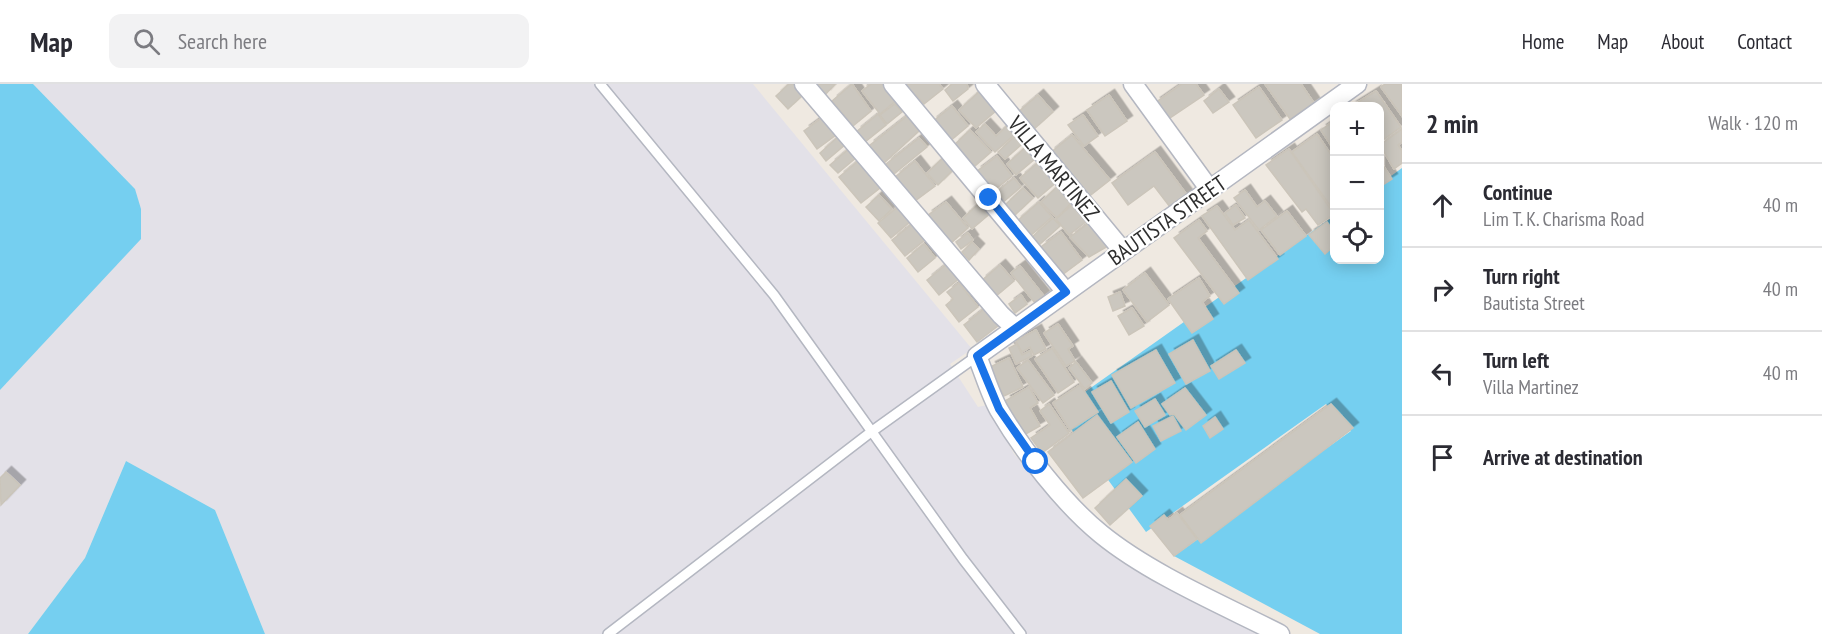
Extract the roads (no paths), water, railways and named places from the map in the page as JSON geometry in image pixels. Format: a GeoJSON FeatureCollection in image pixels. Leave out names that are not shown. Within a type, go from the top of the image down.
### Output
{"type":"FeatureCollection","features":[{"type":"Feature","properties":{"kind":"street"},"geometry":{"type":"LineString","coordinates":[[804,84],[1014,328]]}},
{"type":"Feature","properties":{"kind":"street"},"geometry":{"type":"LineString","coordinates":[[893,84],[1066,292]]}},
{"type":"Feature","properties":{"kind":"street","name":"VILLA MARTINEZ"},"geometry":{"type":"LineString","coordinates":[[985,84],[1123,251]]}},
{"type":"Feature","properties":{"kind":"street"},"geometry":{"type":"LineString","coordinates":[[1133,84],[1210,190]]}},
{"type":"Feature","properties":{"kind":"street","name":"BAUTISTA STREET"},"geometry":{"type":"LineString","coordinates":[[977,356],[1357,84]]}},
{"type":"Feature","properties":{"kind":"street"},"geometry":{"type":"LineString","coordinates":[[977,356],[999,409],[1020,441],[1058,489],[1101,534],[1174,579],[1280,634]]}},
{"type":"Feature","properties":{"kind":"lane"},"geometry":{"type":"LineString","coordinates":[[600,84],[774,295],[963,559],[1021,634]]}},
{"type":"Feature","properties":{"kind":"lane"},"geometry":{"type":"LineString","coordinates":[[608,634],[872,432],[977,356]]}},
{"type":"Feature","properties":{"kind":"water"},"geometry":{"type":"Polygon","coordinates":[[[0,84],[33,84],[135,189],[141,209],[141,239],[0,390],[0,84]]]}},
{"type":"Feature","properties":{"kind":"water"},"geometry":{"type":"Polygon","coordinates":[[[1402,168],[1402,634],[1320,634],[1174,556],[1351,431],[1326,404],[1146,532],[1058,411],[1330,219],[1330,264],[1384,264],[1384,181],[1402,168]]]}},
{"type":"Feature","properties":{"kind":"water"},"geometry":{"type":"Polygon","coordinates":[[[126,461],[215,510],[265,634],[28,634],[85,558],[126,461]]]}}]}
